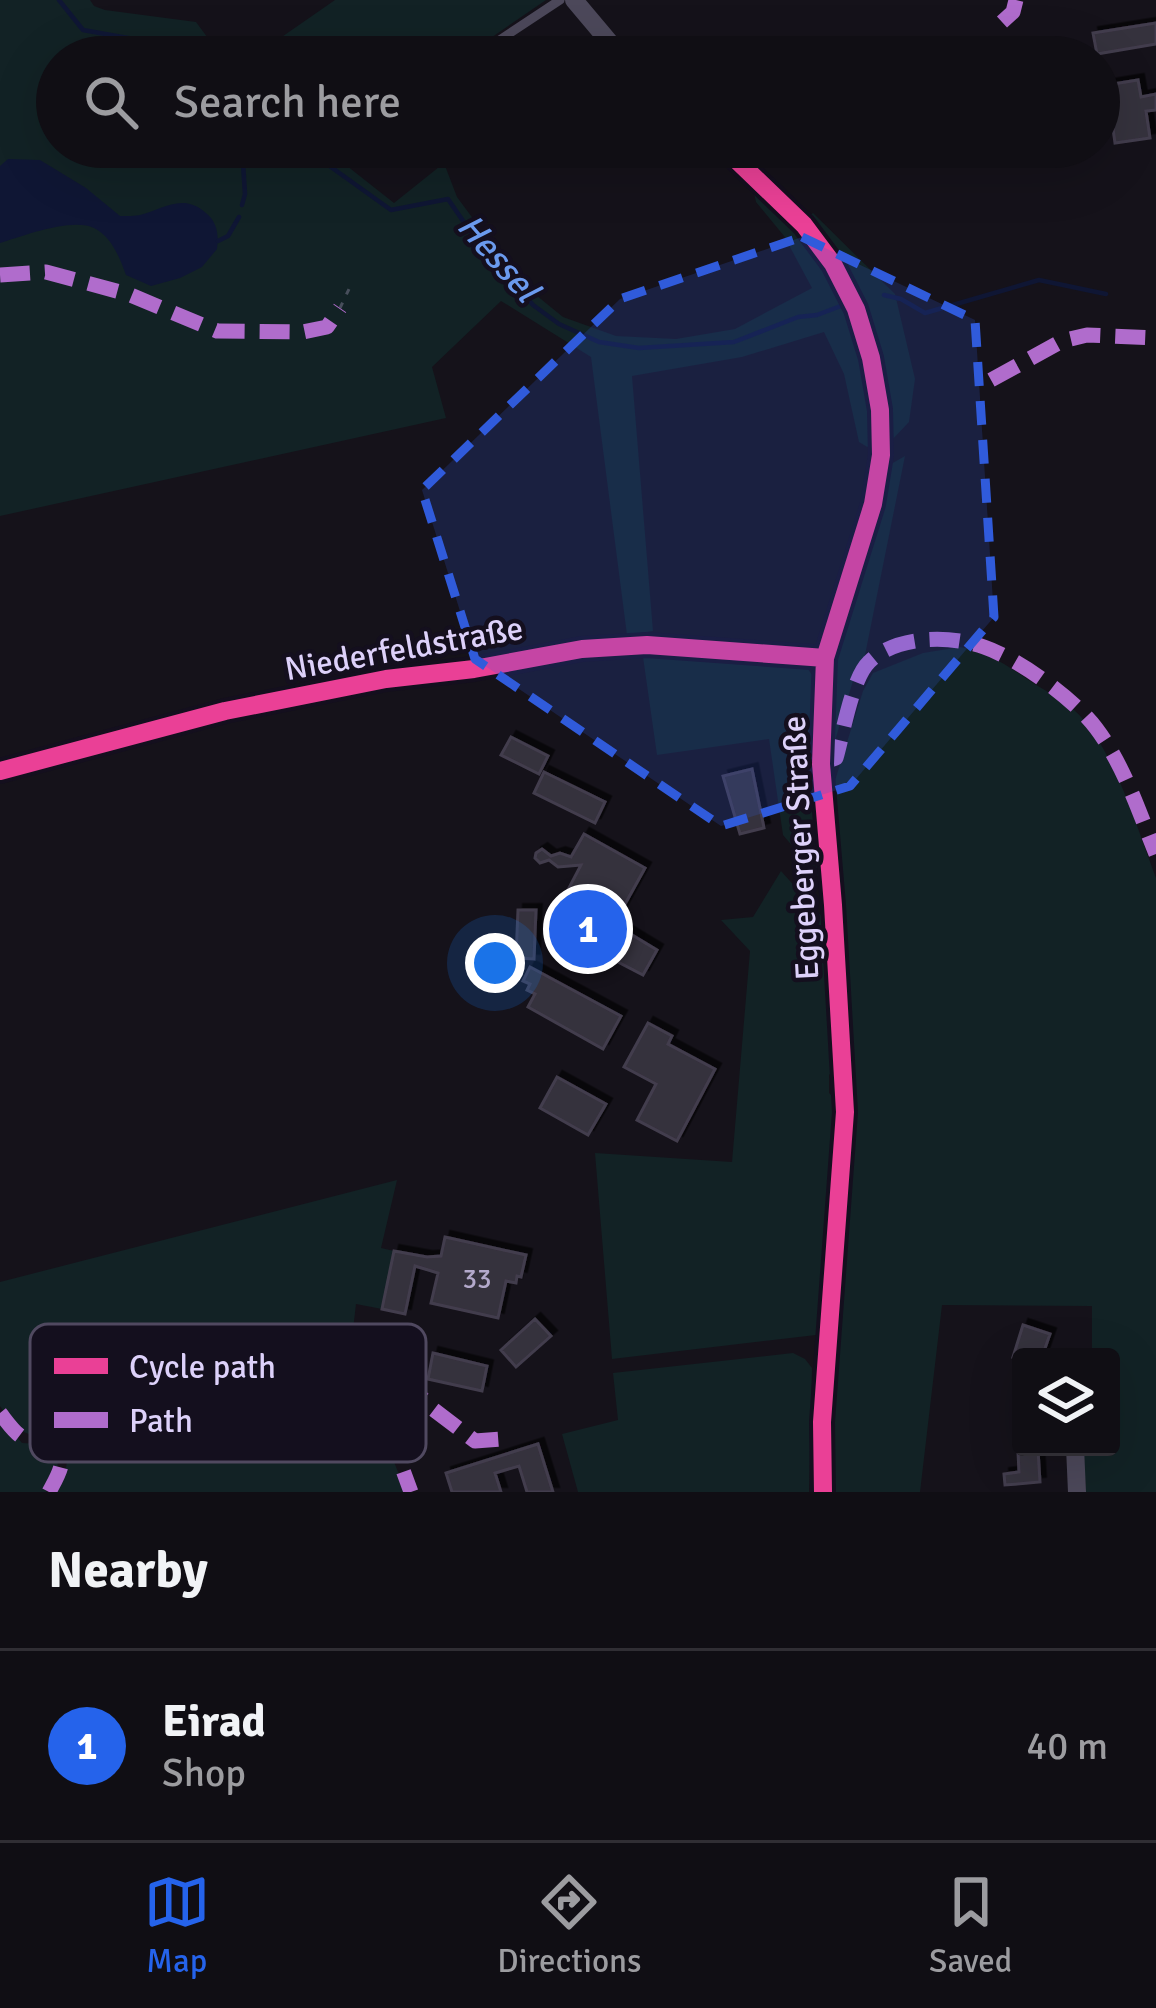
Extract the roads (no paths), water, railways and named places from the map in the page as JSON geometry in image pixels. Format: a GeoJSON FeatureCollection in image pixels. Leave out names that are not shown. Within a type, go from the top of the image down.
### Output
{"type":"FeatureCollection","features":[{"type":"Feature","properties":{"kind":"street"},"geometry":{"type":"LineString","coordinates":[[574,0],[604,36]]}},
{"type":"Feature","properties":{"kind":"street","name":"Eggeberger Straße"},"geometry":{"type":"LineString","coordinates":[[746,168],[804,225],[833,264],[861,325],[880,410],[881,455],[873,504],[825,658],[821,764],[845,1112],[822,1422],[823,1492]]}},
{"type":"Feature","properties":{"kind":"street","name":"Niederfeldstraße"},"geometry":{"type":"LineString","coordinates":[[0,771],[225,711],[582,649],[646,644],[825,658]]}},
{"type":"Feature","properties":{"kind":"street"},"geometry":{"type":"LineString","coordinates":[[1075,1456],[1077,1492]]}},
{"type":"Feature","properties":{"kind":"lane"},"geometry":{"type":"LineString","coordinates":[[506,36],[560,0]]}},
{"type":"Feature","properties":{"kind":"water"},"geometry":{"type":"Polygon","coordinates":[[[8,159],[36,160],[36,168],[53,168],[120,216],[180,203],[197,207],[215,224],[217,249],[202,267],[151,286],[126,275],[110,242],[85,225],[47,229],[0,243],[0,166],[8,159]]]}},
{"type":"Feature","properties":{"kind":"waterway","name":"Hessel"},"geometry":{"type":"LineString","coordinates":[[59,0],[83,30],[116,36]]}},
{"type":"Feature","properties":{"kind":"waterway"},"geometry":{"type":"LineString","coordinates":[[242,205],[243,168]]}},
{"type":"Feature","properties":{"kind":"waterway","name":"Hessel"},"geometry":{"type":"LineString","coordinates":[[332,168],[391,210],[448,199],[533,305],[559,324],[599,342],[639,348],[734,342],[846,304]]}},
{"type":"Feature","properties":{"kind":"waterway"},"geometry":{"type":"LineString","coordinates":[[218,241],[228,236],[239,217]]}},
{"type":"Feature","properties":{"kind":"waterway","name":"Hessel"},"geometry":{"type":"LineString","coordinates":[[884,295],[925,313],[1039,280],[1106,294]]}},
{"type":"Feature","properties":{"kind":"place","name":"Eirad"},"geometry":{"type":"Point","coordinates":[588,929]}}]}
